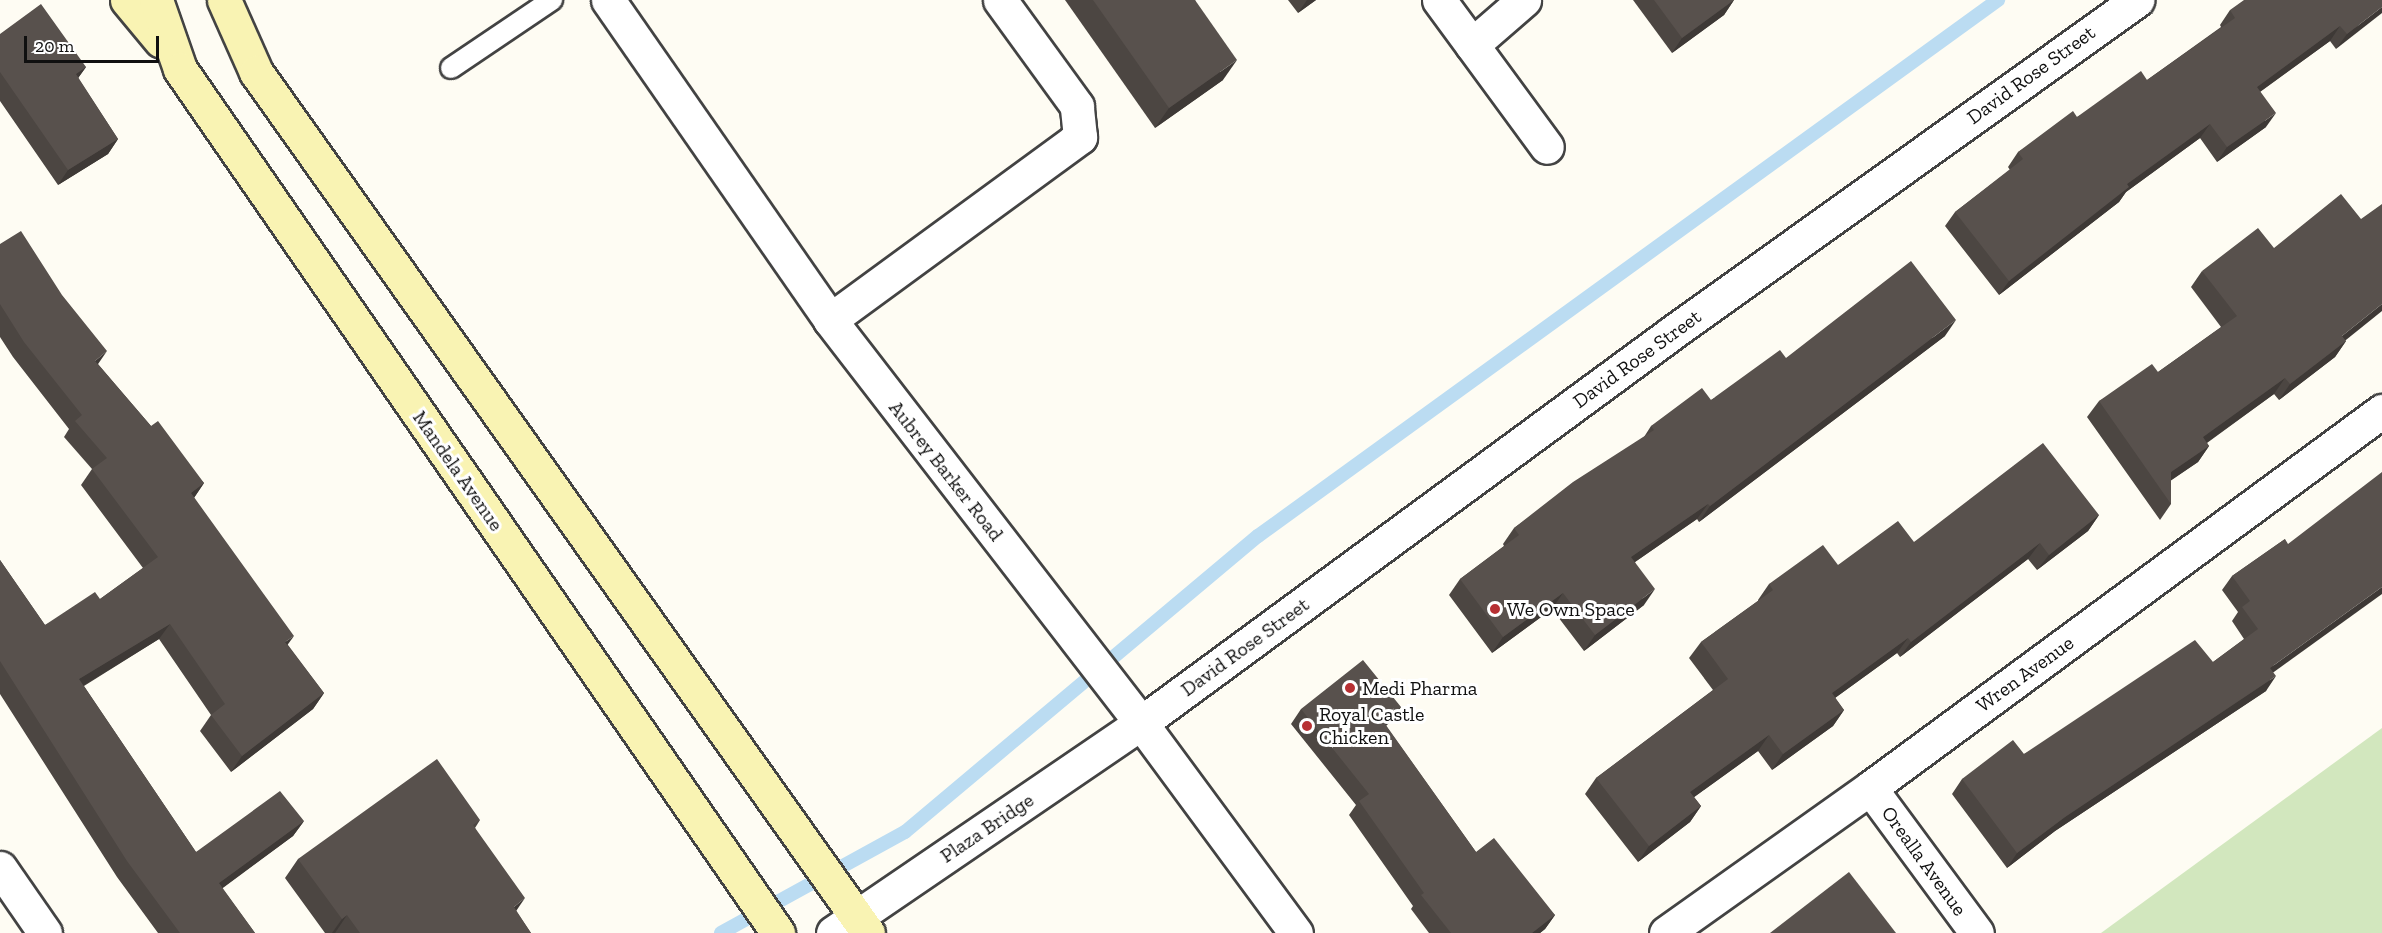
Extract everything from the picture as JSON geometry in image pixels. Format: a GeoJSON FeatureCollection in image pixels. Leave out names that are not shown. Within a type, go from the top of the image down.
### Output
{"type":"FeatureCollection","features":[{"type":"Feature","properties":{"kind":"main road"},"geometry":{"type":"LineString","coordinates":[[127,0],[143,15],[180,69]]}},
{"type":"Feature","properties":{"kind":"main road","name":"Mandela Avenue"},"geometry":{"type":"LineString","coordinates":[[156,0],[180,69],[778,933]]}},
{"type":"Feature","properties":{"kind":"main road"},"geometry":{"type":"LineString","coordinates":[[224,0],[256,72],[852,928]]}},
{"type":"Feature","properties":{"kind":"street","name":"Aubrey Barker Road"},"geometry":{"type":"LineString","coordinates":[[608,0],[830,320],[1141,723],[1296,933]]}},
{"type":"Feature","properties":{"kind":"street"},"geometry":{"type":"LineString","coordinates":[[830,320],[1080,137],[1077,105],[1000,0]]}},
{"type":"Feature","properties":{"kind":"street"},"geometry":{"type":"LineString","coordinates":[[1439,0],[1547,147]]}},
{"type":"Feature","properties":{"kind":"street"},"geometry":{"type":"LineString","coordinates":[[1472,45],[1524,0]]}},
{"type":"Feature","properties":{"kind":"street","name":"David Rose Street"},"geometry":{"type":"LineString","coordinates":[[1141,723],[1673,332],[2137,0]]}},
{"type":"Feature","properties":{"kind":"street","name":"Wren Avenue"},"geometry":{"type":"LineString","coordinates":[[1666,933],[1870,788],[2382,411]]}},
{"type":"Feature","properties":{"kind":"street","name":"Plaza Bridge"},"geometry":{"type":"LineString","coordinates":[[852,928],[1141,723]]}},
{"type":"Feature","properties":{"kind":"street","name":"Orealla Avenue"},"geometry":{"type":"LineString","coordinates":[[1870,788],[1977,933]]}},
{"type":"Feature","properties":{"kind":"street"},"geometry":{"type":"LineString","coordinates":[[0,868],[45,933]]}},
{"type":"Feature","properties":{"kind":"lane"},"geometry":{"type":"LineString","coordinates":[[451,68],[552,0]]}},
{"type":"Feature","properties":{"kind":"green space"},"geometry":{"type":"Polygon","coordinates":[[[2382,728],[2382,933],[2101,933],[2382,728]]]}},
{"type":"Feature","properties":{"kind":"building"},"geometry":{"type":"Polygon","coordinates":[[[1093,0],[1195,0],[1237,60],[1169,108],[1093,0]]]}},
{"type":"Feature","properties":{"kind":"building"},"geometry":{"type":"Polygon","coordinates":[[[1654,0],[1734,0],[1682,38],[1654,0]]]}},
{"type":"Feature","properties":{"kind":"building"},"geometry":{"type":"Polygon","coordinates":[[[2244,0],[2382,0],[2382,7],[2347,34],[2340,26],[2257,87],[2276,113],[2227,147],[2210,124],[2127,184],[2129,187],[2009,281],[1955,212],[2023,159],[2018,152],[2073,111],[2077,117],[2141,71],[2147,80],[2235,18],[2230,10],[2244,0]]]}},
{"type":"Feature","properties":{"kind":"building"},"geometry":{"type":"Polygon","coordinates":[[[41,4],[86,67],[76,74],[118,139],[68,170],[0,72],[0,34],[41,4]]]}},
{"type":"Feature","properties":{"kind":"building"},"geometry":{"type":"Polygon","coordinates":[[[2341,194],[2361,219],[2382,204],[2382,304],[2342,336],[2346,341],[2290,384],[2285,378],[2203,437],[2209,446],[2171,472],[2171,504],[2099,401],[2152,364],[2158,372],[2237,316],[2202,271],[2258,228],[2274,248],[2341,194]]]}},
{"type":"Feature","properties":{"kind":"building"},"geometry":{"type":"Polygon","coordinates":[[[21,231],[62,295],[107,351],[95,361],[151,426],[158,421],[204,483],[191,493],[294,636],[285,642],[324,693],[242,756],[211,715],[225,704],[170,624],[79,679],[196,852],[280,791],[304,821],[219,883],[255,933],[180,933],[127,861],[0,661],[0,560],[45,625],[95,592],[100,599],[158,557],[92,469],[107,458],[75,421],[82,415],[24,342],[0,304],[0,244],[21,231]]]}},
{"type":"Feature","properties":{"kind":"building"},"geometry":{"type":"Polygon","coordinates":[[[1911,261],[1956,320],[1710,506],[1708,504],[1631,557],[1655,589],[1595,635],[1563,593],[1503,637],[1460,579],[1519,535],[1514,528],[1573,482],[1654,430],[1651,426],[1702,388],[1711,400],[1780,350],[1786,358],[1911,261]]]}},
{"type":"Feature","properties":{"kind":"building"},"geometry":{"type":"Polygon","coordinates":[[[2043,443],[2099,515],[2049,555],[2040,543],[1911,642],[1908,638],[1832,693],[1844,710],[1783,754],[1769,735],[1690,792],[1701,806],[1649,846],[1596,778],[1728,679],[1701,642],[1773,590],[1769,584],[1823,545],[1838,565],[1898,521],[1914,542],[2043,443]]]}},
{"type":"Feature","properties":{"kind":"building"},"geometry":{"type":"Polygon","coordinates":[[[2382,472],[2382,587],[2270,668],[2276,676],[2065,817],[2017,853],[1962,779],[2013,740],[2024,754],[2195,640],[2213,662],[2258,629],[2242,607],[2250,601],[2232,576],[2285,539],[2288,544],[2382,472]]]}},
{"type":"Feature","properties":{"kind":"building"},"geometry":{"type":"Polygon","coordinates":[[[1363,660],[1401,707],[1383,721],[1476,852],[1494,838],[1555,915],[1532,933],[1451,933],[1421,895],[1424,893],[1359,801],[1369,794],[1301,709],[1363,660]]]}},
{"type":"Feature","properties":{"kind":"building"},"geometry":{"type":"Polygon","coordinates":[[[437,759],[480,820],[473,825],[525,898],[514,907],[531,933],[360,933],[347,915],[342,919],[298,859],[437,759]]]}},
{"type":"Feature","properties":{"kind":"building"},"geometry":{"type":"Polygon","coordinates":[[[1849,872],[1896,933],[1770,933],[1849,872]]]}},
{"type":"Feature","properties":{"kind":"waterway"},"geometry":{"type":"LineString","coordinates":[[721,933],[905,832],[1258,536],[1998,0]]}},
{"type":"Feature","properties":{"kind":"place","name":"We Own Space"},"geometry":{"type":"Point","coordinates":[1495,609]}},
{"type":"Feature","properties":{"kind":"place","name":"Medi Pharma"},"geometry":{"type":"Point","coordinates":[1350,688]}},
{"type":"Feature","properties":{"kind":"place","name":"Royal Castle Chicken"},"geometry":{"type":"Point","coordinates":[1307,726]}}]}
